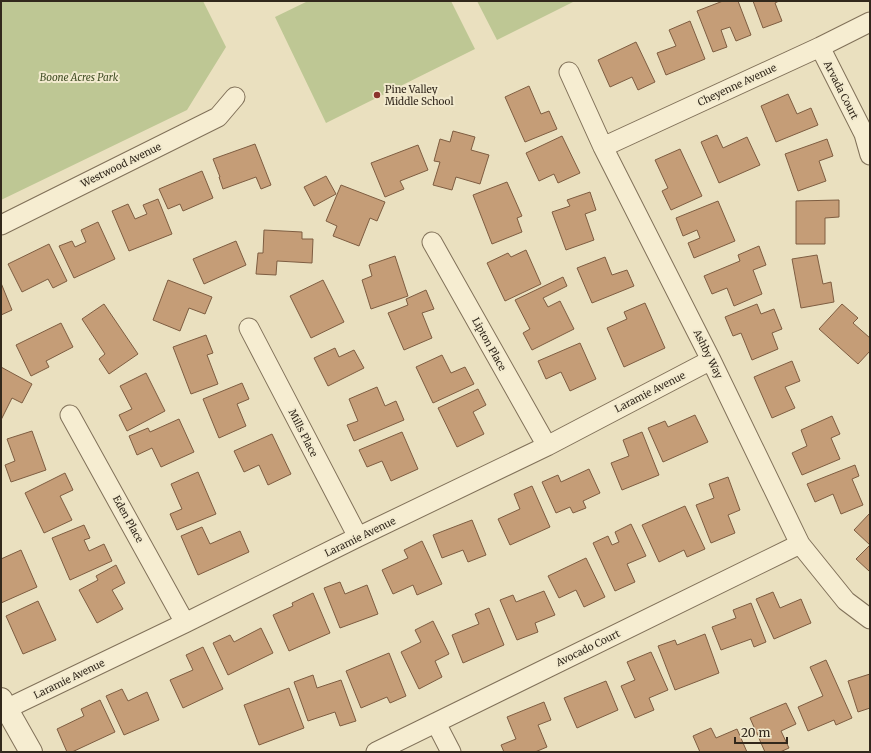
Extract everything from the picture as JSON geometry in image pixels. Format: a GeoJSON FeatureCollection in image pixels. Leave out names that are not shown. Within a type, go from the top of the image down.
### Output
{"type":"FeatureCollection","features":[{"type":"Feature","properties":{"kind":"street","name":"Cheyenne Avenue"},"geometry":{"type":"LineString","coordinates":[[604,147],[820,47],[870,22]]}},
{"type":"Feature","properties":{"kind":"street","name":"Arvada Court"},"geometry":{"type":"LineString","coordinates":[[820,47],[864,134],[870,155]]}},
{"type":"Feature","properties":{"kind":"street","name":"Ashby Way"},"geometry":{"type":"LineString","coordinates":[[569,72],[604,147],[711,360],[800,544],[846,601],[870,619]]}},
{"type":"Feature","properties":{"kind":"street","name":"Westwood Avenue"},"geometry":{"type":"LineString","coordinates":[[1,225],[218,117],[235,96]]}},
{"type":"Feature","properties":{"kind":"street","name":"Lipton Place"},"geometry":{"type":"LineString","coordinates":[[432,242],[547,446]]}},
{"type":"Feature","properties":{"kind":"street","name":"Mills Place"},"geometry":{"type":"LineString","coordinates":[[249,328],[358,538]]}},
{"type":"Feature","properties":{"kind":"street","name":"Laramie Avenue"},"geometry":{"type":"LineString","coordinates":[[3,706],[185,623],[547,446],[711,360]]}},
{"type":"Feature","properties":{"kind":"street","name":"Eden Place"},"geometry":{"type":"LineString","coordinates":[[70,415],[185,623]]}},
{"type":"Feature","properties":{"kind":"street","name":"Avocado Court"},"geometry":{"type":"LineString","coordinates":[[376,752],[800,544]]}},
{"type":"Feature","properties":{"kind":"street"},"geometry":{"type":"LineString","coordinates":[[3,706],[31,752]]}},
{"type":"Feature","properties":{"kind":"street"},"geometry":{"type":"LineString","coordinates":[[436,723],[451,752]]}},
{"type":"Feature","properties":{"kind":"green space","name":"Boone Acres Park"},"geometry":{"type":"Polygon","coordinates":[[[1,1],[203,1],[226,47],[187,110],[1,200],[1,1]]]}},
{"type":"Feature","properties":{"kind":"green space"},"geometry":{"type":"Polygon","coordinates":[[[308,1],[451,1],[475,49],[326,123],[275,17],[308,1]]]}},
{"type":"Feature","properties":{"kind":"green space"},"geometry":{"type":"Polygon","coordinates":[[[477,1],[575,1],[497,40],[477,1]]]}},
{"type":"Feature","properties":{"kind":"building"},"geometry":{"type":"Polygon","coordinates":[[[723,1],[738,1],[751,35],[736,41],[730,27],[721,30],[727,47],[713,52],[697,11],[723,1]]]}},
{"type":"Feature","properties":{"kind":"building"},"geometry":{"type":"Polygon","coordinates":[[[753,1],[779,1],[775,3],[782,21],[763,28],[753,1]]]}},
{"type":"Feature","properties":{"kind":"building"},"geometry":{"type":"Polygon","coordinates":[[[690,21],[705,59],[666,75],[657,53],[676,46],[669,30],[690,21]]]}},
{"type":"Feature","properties":{"kind":"building"},"geometry":{"type":"Polygon","coordinates":[[[636,42],[655,82],[638,90],[632,77],[610,87],[598,60],[636,42]]]}},
{"type":"Feature","properties":{"kind":"building"},"geometry":{"type":"Polygon","coordinates":[[[529,86],[541,114],[549,111],[557,129],[525,142],[505,97],[529,86]]]}},
{"type":"Feature","properties":{"kind":"building"},"geometry":{"type":"Polygon","coordinates":[[[788,94],[797,114],[811,108],[818,125],[776,142],[761,106],[788,94]]]}},
{"type":"Feature","properties":{"kind":"building"},"geometry":{"type":"Polygon","coordinates":[[[453,131],[475,137],[471,150],[489,155],[480,184],[456,177],[452,190],[433,185],[440,162],[434,161],[440,139],[450,142],[453,131]]]}},
{"type":"Feature","properties":{"kind":"building"},"geometry":{"type":"Polygon","coordinates":[[[717,135],[723,148],[747,137],[760,165],[719,183],[701,142],[717,135]]]}},
{"type":"Feature","properties":{"kind":"building"},"geometry":{"type":"Polygon","coordinates":[[[562,136],[580,173],[558,183],[554,174],[539,181],[526,153],[562,136]]]}},
{"type":"Feature","properties":{"kind":"building"},"geometry":{"type":"Polygon","coordinates":[[[827,139],[833,156],[819,161],[826,181],[798,191],[785,154],[827,139]]]}},
{"type":"Feature","properties":{"kind":"building"},"geometry":{"type":"Polygon","coordinates":[[[255,144],[271,185],[261,189],[256,177],[223,189],[213,159],[255,144]]]}},
{"type":"Feature","properties":{"kind":"building"},"geometry":{"type":"Polygon","coordinates":[[[418,145],[428,170],[400,181],[404,189],[385,197],[371,163],[418,145]]]}},
{"type":"Feature","properties":{"kind":"building"},"geometry":{"type":"Polygon","coordinates":[[[680,149],[702,196],[671,210],[662,191],[668,188],[655,160],[680,149]]]}},
{"type":"Feature","properties":{"kind":"building"},"geometry":{"type":"Polygon","coordinates":[[[202,171],[213,198],[183,211],[180,204],[168,209],[159,189],[202,171]]]}},
{"type":"Feature","properties":{"kind":"building"},"geometry":{"type":"Polygon","coordinates":[[[326,176],[336,194],[314,206],[304,187],[326,176]]]}},
{"type":"Feature","properties":{"kind":"building"},"geometry":{"type":"Polygon","coordinates":[[[507,182],[522,216],[517,218],[522,232],[492,244],[473,195],[507,182]]]}},
{"type":"Feature","properties":{"kind":"building"},"geometry":{"type":"Polygon","coordinates":[[[341,185],[385,202],[377,221],[370,218],[359,246],[333,236],[337,226],[326,221],[341,185]]]}},
{"type":"Feature","properties":{"kind":"building"},"geometry":{"type":"Polygon","coordinates":[[[590,192],[596,210],[585,214],[594,240],[566,250],[552,212],[570,206],[567,200],[590,192]]]}},
{"type":"Feature","properties":{"kind":"building"},"geometry":{"type":"Polygon","coordinates":[[[158,199],[172,234],[129,251],[112,211],[128,204],[135,219],[147,214],[143,205],[158,199]]]}},
{"type":"Feature","properties":{"kind":"building"},"geometry":{"type":"Polygon","coordinates":[[[839,200],[839,217],[825,218],[825,244],[796,244],[796,201],[839,200]]]}},
{"type":"Feature","properties":{"kind":"building"},"geometry":{"type":"Polygon","coordinates":[[[718,201],[735,241],[694,258],[688,243],[700,238],[697,230],[683,236],[676,218],[718,201]]]}},
{"type":"Feature","properties":{"kind":"building"},"geometry":{"type":"Polygon","coordinates":[[[98,222],[115,259],[74,278],[59,246],[72,241],[75,247],[86,242],[81,230],[98,222]]]}},
{"type":"Feature","properties":{"kind":"building"},"geometry":{"type":"Polygon","coordinates":[[[264,230],[302,232],[302,239],[313,239],[312,263],[277,261],[276,275],[256,274],[258,253],[263,253],[264,230]]]}},
{"type":"Feature","properties":{"kind":"building"},"geometry":{"type":"Polygon","coordinates":[[[236,241],[246,265],[204,284],[193,259],[236,241]]]}},
{"type":"Feature","properties":{"kind":"building"},"geometry":{"type":"Polygon","coordinates":[[[49,244],[67,281],[53,288],[48,279],[22,292],[8,264],[49,244]]]}},
{"type":"Feature","properties":{"kind":"building"},"geometry":{"type":"Polygon","coordinates":[[[759,246],[766,265],[753,270],[762,294],[734,306],[727,288],[712,294],[704,276],[740,261],[738,255],[759,246]]]}},
{"type":"Feature","properties":{"kind":"building"},"geometry":{"type":"Polygon","coordinates":[[[526,250],[541,284],[505,301],[487,263],[508,253],[511,257],[526,250]]]}},
{"type":"Feature","properties":{"kind":"building"},"geometry":{"type":"Polygon","coordinates":[[[817,255],[823,284],[831,282],[834,302],[801,308],[792,259],[817,255]]]}},
{"type":"Feature","properties":{"kind":"building"},"geometry":{"type":"Polygon","coordinates":[[[395,256],[408,296],[371,309],[362,280],[372,276],[369,265],[395,256]]]}},
{"type":"Feature","properties":{"kind":"building"},"geometry":{"type":"Polygon","coordinates":[[[605,257],[612,275],[627,270],[634,286],[592,303],[577,268],[605,257]]]}},
{"type":"Feature","properties":{"kind":"building"},"geometry":{"type":"Polygon","coordinates":[[[563,277],[567,286],[543,298],[548,307],[560,301],[574,329],[532,350],[523,333],[530,329],[515,300],[563,277]]]}},
{"type":"Feature","properties":{"kind":"building"},"geometry":{"type":"Polygon","coordinates":[[[168,280],[212,297],[205,314],[189,308],[180,331],[153,320],[168,280]]]}},
{"type":"Feature","properties":{"kind":"building"},"geometry":{"type":"Polygon","coordinates":[[[323,280],[344,322],[311,338],[290,296],[323,280]]]}},
{"type":"Feature","properties":{"kind":"building"},"geometry":{"type":"Polygon","coordinates":[[[1,283],[12,310],[1,315],[1,283]]]}},
{"type":"Feature","properties":{"kind":"building"},"geometry":{"type":"Polygon","coordinates":[[[426,290],[434,309],[422,313],[432,338],[404,350],[388,313],[408,305],[406,299],[426,290]]]}},
{"type":"Feature","properties":{"kind":"building"},"geometry":{"type":"Polygon","coordinates":[[[645,303],[665,348],[624,367],[607,328],[627,319],[624,312],[645,303]]]}},
{"type":"Feature","properties":{"kind":"building"},"geometry":{"type":"Polygon","coordinates":[[[104,304],[138,354],[109,374],[99,359],[105,354],[82,319],[104,304]]]}},
{"type":"Feature","properties":{"kind":"building"},"geometry":{"type":"Polygon","coordinates":[[[757,304],[761,314],[774,309],[782,329],[772,333],[778,349],[752,360],[741,333],[733,336],[725,317],[757,304]]]}},
{"type":"Feature","properties":{"kind":"building"},"geometry":{"type":"Polygon","coordinates":[[[842,304],[858,318],[853,323],[870,338],[870,351],[858,364],[819,329],[842,304]]]}},
{"type":"Feature","properties":{"kind":"building"},"geometry":{"type":"Polygon","coordinates":[[[61,323],[73,347],[46,361],[49,367],[31,376],[16,345],[61,323]]]}},
{"type":"Feature","properties":{"kind":"building"},"geometry":{"type":"Polygon","coordinates":[[[206,335],[213,353],[207,355],[218,384],[191,394],[173,347],[206,335]]]}},
{"type":"Feature","properties":{"kind":"building"},"geometry":{"type":"Polygon","coordinates":[[[580,343],[596,379],[570,391],[561,372],[546,379],[538,361],[580,343]]]}},
{"type":"Feature","properties":{"kind":"building"},"geometry":{"type":"Polygon","coordinates":[[[335,348],[339,357],[354,350],[364,368],[328,386],[314,358],[335,348]]]}},
{"type":"Feature","properties":{"kind":"building"},"geometry":{"type":"Polygon","coordinates":[[[442,355],[451,373],[465,367],[474,384],[433,403],[416,367],[442,355]]]}},
{"type":"Feature","properties":{"kind":"building"},"geometry":{"type":"Polygon","coordinates":[[[792,361],[800,381],[785,387],[795,408],[772,418],[754,377],[792,361]]]}},
{"type":"Feature","properties":{"kind":"building"},"geometry":{"type":"Polygon","coordinates":[[[1,367],[32,384],[22,403],[12,398],[1,420],[1,367]]]}},
{"type":"Feature","properties":{"kind":"building"},"geometry":{"type":"Polygon","coordinates":[[[146,373],[165,411],[127,431],[119,415],[132,409],[120,386],[146,373]]]}},
{"type":"Feature","properties":{"kind":"building"},"geometry":{"type":"Polygon","coordinates":[[[242,383],[249,399],[237,404],[246,426],[219,438],[203,399],[242,383]]]}},
{"type":"Feature","properties":{"kind":"building"},"geometry":{"type":"Polygon","coordinates":[[[377,387],[385,406],[396,401],[404,420],[354,441],[347,425],[358,421],[349,399],[377,387]]]}},
{"type":"Feature","properties":{"kind":"building"},"geometry":{"type":"Polygon","coordinates":[[[478,389],[486,405],[473,412],[484,434],[457,447],[438,408],[478,389]]]}},
{"type":"Feature","properties":{"kind":"building"},"geometry":{"type":"Polygon","coordinates":[[[695,415],[708,442],[663,462],[648,428],[665,421],[668,427],[695,415]]]}},
{"type":"Feature","properties":{"kind":"building"},"geometry":{"type":"Polygon","coordinates":[[[832,416],[840,434],[831,438],[840,459],[802,475],[792,453],[807,446],[801,430],[832,416]]]}},
{"type":"Feature","properties":{"kind":"building"},"geometry":{"type":"Polygon","coordinates":[[[179,419],[194,452],[161,467],[152,448],[137,455],[129,436],[148,428],[150,432],[179,419]]]}},
{"type":"Feature","properties":{"kind":"building"},"geometry":{"type":"Polygon","coordinates":[[[32,431],[46,470],[11,482],[5,465],[15,461],[7,439],[32,431]]]}},
{"type":"Feature","properties":{"kind":"building"},"geometry":{"type":"Polygon","coordinates":[[[402,432],[418,469],[391,481],[382,461],[367,467],[359,450],[402,432]]]}},
{"type":"Feature","properties":{"kind":"building"},"geometry":{"type":"Polygon","coordinates":[[[642,432],[659,475],[622,490],[611,463],[629,456],[623,440],[642,432]]]}},
{"type":"Feature","properties":{"kind":"building"},"geometry":{"type":"Polygon","coordinates":[[[272,434],[291,474],[268,485],[259,465],[244,472],[234,451],[272,434]]]}},
{"type":"Feature","properties":{"kind":"building"},"geometry":{"type":"Polygon","coordinates":[[[855,465],[859,476],[852,479],[863,505],[841,514],[833,494],[815,502],[807,484],[855,465]]]}},
{"type":"Feature","properties":{"kind":"building"},"geometry":{"type":"Polygon","coordinates":[[[589,469],[600,493],[583,501],[586,508],[573,513],[570,507],[556,513],[542,482],[558,475],[561,482],[589,469]]]}},
{"type":"Feature","properties":{"kind":"building"},"geometry":{"type":"Polygon","coordinates":[[[198,472],[216,514],[177,530],[170,514],[182,509],[171,484],[198,472]]]}},
{"type":"Feature","properties":{"kind":"building"},"geometry":{"type":"Polygon","coordinates":[[[65,473],[73,490],[60,496],[72,520],[44,533],[25,493],[65,473]]]}},
{"type":"Feature","properties":{"kind":"building"},"geometry":{"type":"Polygon","coordinates":[[[728,477],[740,510],[728,515],[735,533],[711,543],[696,505],[714,498],[709,484],[728,477]]]}},
{"type":"Feature","properties":{"kind":"building"},"geometry":{"type":"Polygon","coordinates":[[[532,486],[550,527],[510,545],[498,519],[520,509],[514,494],[532,486]]]}},
{"type":"Feature","properties":{"kind":"building"},"geometry":{"type":"Polygon","coordinates":[[[685,506],[705,549],[687,557],[684,550],[659,562],[642,525],[685,506]]]}},
{"type":"Feature","properties":{"kind":"building"},"geometry":{"type":"Polygon","coordinates":[[[870,513],[870,545],[854,530],[870,513]]]}},
{"type":"Feature","properties":{"kind":"building"},"geometry":{"type":"Polygon","coordinates":[[[472,520],[486,555],[468,562],[463,550],[442,558],[433,535],[472,520]]]}},
{"type":"Feature","properties":{"kind":"building"},"geometry":{"type":"Polygon","coordinates":[[[631,524],[646,556],[627,564],[635,582],[615,591],[593,543],[608,536],[612,545],[619,542],[615,532],[631,524]]]}},
{"type":"Feature","properties":{"kind":"building"},"geometry":{"type":"Polygon","coordinates":[[[84,525],[90,538],[84,540],[89,551],[104,544],[112,561],[70,580],[52,538],[84,525]]]}},
{"type":"Feature","properties":{"kind":"building"},"geometry":{"type":"Polygon","coordinates":[[[202,527],[210,544],[240,531],[249,552],[198,575],[181,536],[202,527]]]}},
{"type":"Feature","properties":{"kind":"building"},"geometry":{"type":"Polygon","coordinates":[[[422,541],[442,584],[417,595],[413,585],[393,594],[382,570],[408,558],[404,550],[422,541]]]}},
{"type":"Feature","properties":{"kind":"building"},"geometry":{"type":"Polygon","coordinates":[[[870,545],[870,570],[869,571],[856,559],[870,545]]]}},
{"type":"Feature","properties":{"kind":"building"},"geometry":{"type":"Polygon","coordinates":[[[21,550],[37,587],[1,603],[1,559],[21,550]]]}},
{"type":"Feature","properties":{"kind":"building"},"geometry":{"type":"Polygon","coordinates":[[[586,558],[605,597],[584,607],[576,590],[559,598],[548,576],[586,558]]]}},
{"type":"Feature","properties":{"kind":"building"},"geometry":{"type":"Polygon","coordinates":[[[116,565],[125,583],[112,590],[123,609],[97,623],[79,590],[98,580],[96,576],[116,565]]]}},
{"type":"Feature","properties":{"kind":"building"},"geometry":{"type":"Polygon","coordinates":[[[340,582],[345,594],[367,585],[378,614],[340,628],[324,588],[340,582]]]}},
{"type":"Feature","properties":{"kind":"building"},"geometry":{"type":"Polygon","coordinates":[[[544,591],[555,615],[535,623],[538,632],[517,640],[500,600],[513,595],[516,602],[544,591]]]}},
{"type":"Feature","properties":{"kind":"building"},"geometry":{"type":"Polygon","coordinates":[[[773,592],[780,608],[801,599],[811,623],[774,639],[756,599],[773,592]]]}},
{"type":"Feature","properties":{"kind":"building"},"geometry":{"type":"Polygon","coordinates":[[[313,593],[330,633],[289,651],[273,615],[293,606],[292,603],[313,593]]]}},
{"type":"Feature","properties":{"kind":"building"},"geometry":{"type":"Polygon","coordinates":[[[38,601],[56,640],[23,654],[6,616],[38,601]]]}},
{"type":"Feature","properties":{"kind":"building"},"geometry":{"type":"Polygon","coordinates":[[[751,603],[766,642],[754,647],[751,639],[721,650],[712,627],[736,618],[733,610],[751,603]]]}},
{"type":"Feature","properties":{"kind":"building"},"geometry":{"type":"Polygon","coordinates":[[[489,608],[504,645],[463,663],[452,635],[479,624],[475,614],[489,608]]]}},
{"type":"Feature","properties":{"kind":"building"},"geometry":{"type":"Polygon","coordinates":[[[433,621],[449,654],[435,661],[442,677],[419,689],[401,652],[421,642],[415,630],[433,621]]]}},
{"type":"Feature","properties":{"kind":"building"},"geometry":{"type":"Polygon","coordinates":[[[261,628],[273,653],[228,675],[213,643],[230,635],[234,642],[261,628]]]}},
{"type":"Feature","properties":{"kind":"building"},"geometry":{"type":"Polygon","coordinates":[[[705,634],[719,673],[675,690],[658,646],[675,640],[677,645],[705,634]]]}},
{"type":"Feature","properties":{"kind":"building"},"geometry":{"type":"Polygon","coordinates":[[[203,647],[223,689],[183,708],[170,680],[193,670],[186,655],[203,647]]]}},
{"type":"Feature","properties":{"kind":"building"},"geometry":{"type":"Polygon","coordinates":[[[651,652],[668,690],[649,698],[654,710],[635,718],[621,686],[635,680],[627,662],[651,652]]]}},
{"type":"Feature","properties":{"kind":"building"},"geometry":{"type":"Polygon","coordinates":[[[389,653],[406,696],[390,703],[387,697],[361,708],[346,671],[389,653]]]}},
{"type":"Feature","properties":{"kind":"building"},"geometry":{"type":"Polygon","coordinates":[[[826,660],[852,718],[836,725],[834,720],[808,731],[798,707],[823,696],[810,667],[826,660]]]}},
{"type":"Feature","properties":{"kind":"building"},"geometry":{"type":"Polygon","coordinates":[[[870,674],[870,708],[858,712],[848,681],[870,674]]]}},
{"type":"Feature","properties":{"kind":"building"},"geometry":{"type":"Polygon","coordinates":[[[313,675],[317,688],[341,680],[356,721],[340,726],[335,712],[308,721],[294,682],[313,675]]]}},
{"type":"Feature","properties":{"kind":"building"},"geometry":{"type":"Polygon","coordinates":[[[606,681],[618,710],[577,728],[564,698],[606,681]]]}},
{"type":"Feature","properties":{"kind":"building"},"geometry":{"type":"Polygon","coordinates":[[[289,688],[304,728],[259,745],[244,705],[289,688]]]}},
{"type":"Feature","properties":{"kind":"building"},"geometry":{"type":"Polygon","coordinates":[[[122,689],[128,701],[147,692],[159,720],[124,735],[106,696],[122,689]]]}},
{"type":"Feature","properties":{"kind":"building"},"geometry":{"type":"Polygon","coordinates":[[[100,700],[115,732],[72,752],[67,752],[57,729],[84,716],[81,709],[100,700]]]}},
{"type":"Feature","properties":{"kind":"building"},"geometry":{"type":"Polygon","coordinates":[[[544,702],[551,720],[538,725],[547,747],[535,752],[504,752],[501,745],[516,739],[507,717],[544,702]]]}},
{"type":"Feature","properties":{"kind":"building"},"geometry":{"type":"Polygon","coordinates":[[[786,703],[796,724],[781,731],[789,748],[780,752],[765,752],[750,718],[786,703]]]}},
{"type":"Feature","properties":{"kind":"building"},"geometry":{"type":"Polygon","coordinates":[[[711,728],[716,738],[737,729],[747,752],[700,752],[693,736],[711,728]]]}},
{"type":"Feature","properties":{"kind":"place","name":"Pine Valley Middle School"},"geometry":{"type":"Point","coordinates":[377,95]}}]}
